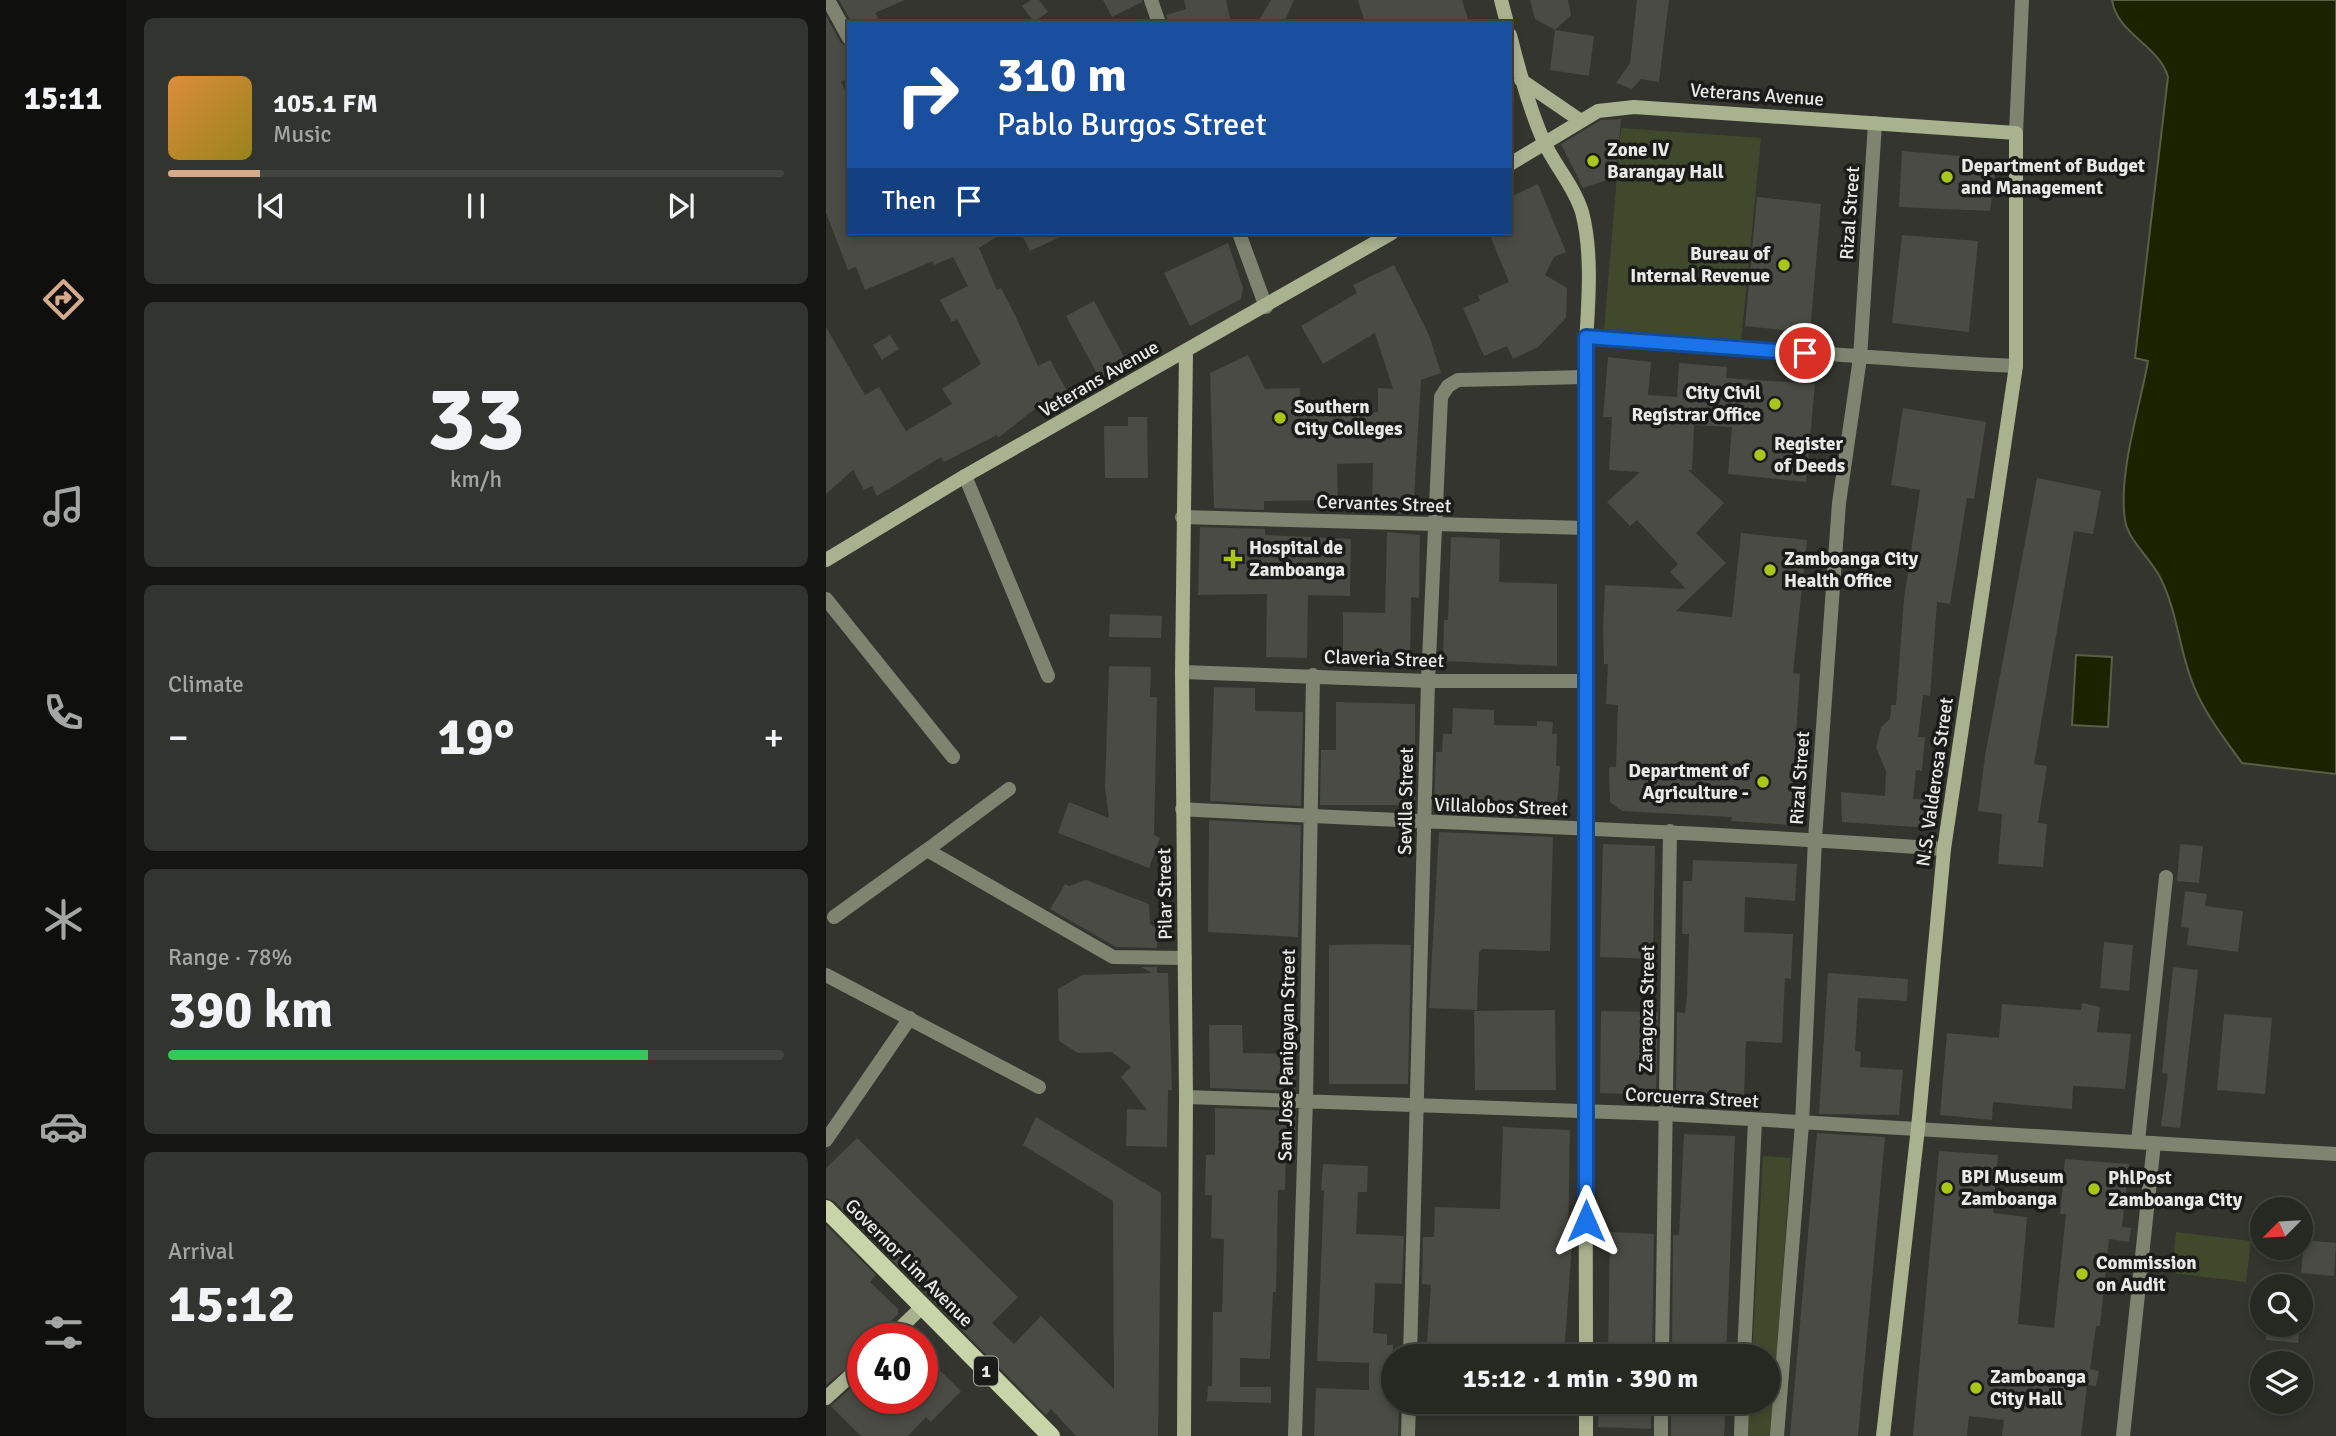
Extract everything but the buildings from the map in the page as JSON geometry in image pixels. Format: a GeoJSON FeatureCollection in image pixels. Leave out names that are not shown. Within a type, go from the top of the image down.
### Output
{"type":"FeatureCollection","features":[{"type":"Feature","properties":{"kind":"main road"},"geometry":{"type":"LineString","coordinates":[[1501,0],[1506,21]]}},
{"type":"Feature","properties":{"kind":"main road"},"geometry":{"type":"LineString","coordinates":[[1512,43],[1521,79],[1545,143],[1572,187],[1582,212],[1587,245],[1584,377],[1586,1344]]}},
{"type":"Feature","properties":{"kind":"main road"},"geometry":{"type":"LineString","coordinates":[[1521,79],[1581,121]]}},
{"type":"Feature","properties":{"kind":"main road","name":"Veterans Avenue"},"geometry":{"type":"LineString","coordinates":[[1512,163],[1598,111],[1634,107],[2017,133]]}},
{"type":"Feature","properties":{"kind":"main road","name":"N.S. Valderosa Street"},"geometry":{"type":"LineString","coordinates":[[1883,1436],[1919,1128],[1944,849],[2016,366],[2017,133]]}},
{"type":"Feature","properties":{"kind":"main road","name":"Veterans Avenue"},"geometry":{"type":"LineString","coordinates":[[826,560],[965,476],[1389,235]]}},
{"type":"Feature","properties":{"kind":"main road","name":"Pilar Street"},"geometry":{"type":"LineString","coordinates":[[1184,1436],[1186,1097],[1182,517],[1186,351]]}},
{"type":"Feature","properties":{"kind":"main road","name":"Governor Lim Avenue"},"geometry":{"type":"LineString","coordinates":[[826,1209],[1051,1436]]}},
{"type":"Feature","properties":{"kind":"main road"},"geometry":{"type":"LineString","coordinates":[[906,1323],[922,1307]]}},
{"type":"Feature","properties":{"kind":"main road"},"geometry":{"type":"LineString","coordinates":[[826,1398],[847,1379]]}},
{"type":"Feature","properties":{"kind":"main road"},"geometry":{"type":"LineString","coordinates":[[1586,1414],[1587,1436]]}},
{"type":"Feature","properties":{"kind":"street"},"geometry":{"type":"LineString","coordinates":[[828,0],[847,34]]}},
{"type":"Feature","properties":{"kind":"street"},"geometry":{"type":"LineString","coordinates":[[1151,0],[1158,21]]}},
{"type":"Feature","properties":{"kind":"street"},"geometry":{"type":"LineString","coordinates":[[2017,133],[2022,0]]}},
{"type":"Feature","properties":{"kind":"street","name":"Rizal Street"},"geometry":{"type":"LineString","coordinates":[[1777,1436],[1802,1124],[1815,839],[1839,503],[1860,358],[1875,123]]}},
{"type":"Feature","properties":{"kind":"street"},"geometry":{"type":"LineString","coordinates":[[1240,235],[1266,307]]}},
{"type":"Feature","properties":{"kind":"street"},"geometry":{"type":"LineString","coordinates":[[1586,337],[1722,345],[1860,358],[2016,366]]}},
{"type":"Feature","properties":{"kind":"street","name":"Sevilla Street"},"geometry":{"type":"LineString","coordinates":[[1410,1344],[1433,526],[1441,397],[1448,386],[1458,380],[1584,377]]}},
{"type":"Feature","properties":{"kind":"street"},"geometry":{"type":"LineString","coordinates":[[965,476],[1048,676]]}},
{"type":"Feature","properties":{"kind":"street","name":"Cervantes Street"},"geometry":{"type":"LineString","coordinates":[[1182,517],[1433,526],[1585,528]]}},
{"type":"Feature","properties":{"kind":"street"},"geometry":{"type":"LineString","coordinates":[[826,599],[953,757]]}},
{"type":"Feature","properties":{"kind":"street","name":"Claveria Street"},"geometry":{"type":"LineString","coordinates":[[1182,671],[1429,681],[1585,681]]}},
{"type":"Feature","properties":{"kind":"street","name":"San Jose Panigayan Street"},"geometry":{"type":"LineString","coordinates":[[1295,1436],[1306,1099],[1313,675]]}},
{"type":"Feature","properties":{"kind":"street"},"geometry":{"type":"LineString","coordinates":[[834,917],[1009,789]]}},
{"type":"Feature","properties":{"kind":"street","name":"Villalobos Street"},"geometry":{"type":"LineString","coordinates":[[1182,809],[1425,824],[1670,831],[1944,849]]}},
{"type":"Feature","properties":{"kind":"street","name":"Zaragoza Street"},"geometry":{"type":"LineString","coordinates":[[1662,1344],[1670,831]]}},
{"type":"Feature","properties":{"kind":"street"},"geometry":{"type":"LineString","coordinates":[[927,850],[1112,957],[1185,958]]}},
{"type":"Feature","properties":{"kind":"street"},"geometry":{"type":"LineString","coordinates":[[2138,1141],[2166,877]]}},
{"type":"Feature","properties":{"kind":"street"},"geometry":{"type":"LineString","coordinates":[[826,975],[1039,1087]]}},
{"type":"Feature","properties":{"kind":"street"},"geometry":{"type":"LineString","coordinates":[[826,1140],[910,1018]]}},
{"type":"Feature","properties":{"kind":"street","name":"Corcuerra Street"},"geometry":{"type":"LineString","coordinates":[[1186,1097],[1306,1099],[1665,1114],[2336,1154]]}},
{"type":"Feature","properties":{"kind":"street"},"geometry":{"type":"LineString","coordinates":[[1745,1344],[1755,1121]]}},
{"type":"Feature","properties":{"kind":"street"},"geometry":{"type":"LineString","coordinates":[[2123,1436],[2154,1143]]}},
{"type":"Feature","properties":{"kind":"street"},"geometry":{"type":"LineString","coordinates":[[1408,1436],[1409,1414]]}},
{"type":"Feature","properties":{"kind":"street"},"geometry":{"type":"LineString","coordinates":[[1661,1414],[1661,1436]]}},
{"type":"Feature","properties":{"kind":"street"},"geometry":{"type":"LineString","coordinates":[[1741,1436],[1742,1414]]}},
{"type":"Feature","properties":{"kind":"shaded area"},"geometry":{"type":"Polygon","coordinates":[[[2112,0],[2336,0],[2336,774],[2242,763],[2200,700],[2186,664],[2166,591],[2157,572],[2127,528],[2124,502],[2127,461],[2148,361],[2135,358],[2168,77],[2156,56],[2122,22],[2115,12],[2112,0]]]}},
{"type":"Feature","properties":{"kind":"shaded area"},"geometry":{"type":"Polygon","coordinates":[[[1621,128],[1761,138],[1741,341],[1604,330],[1621,128]]]}},
{"type":"Feature","properties":{"kind":"shaded area"},"geometry":{"type":"Polygon","coordinates":[[[2076,655],[2112,657],[2108,727],[2072,725],[2076,655]]]}},
{"type":"Feature","properties":{"kind":"shaded area"},"geometry":{"type":"Polygon","coordinates":[[[1763,1156],[1791,1158],[1778,1344],[1753,1344],[1763,1156]]]}},
{"type":"Feature","properties":{"kind":"shaded area"},"geometry":{"type":"Polygon","coordinates":[[[2176,1232],[2250,1241],[2246,1282],[2172,1273],[2176,1232]]]}},
{"type":"Feature","properties":{"kind":"shaded area"},"geometry":{"type":"Polygon","coordinates":[[[1748,1414],[1773,1414],[1771,1436],[1747,1436],[1748,1414]]]}},
{"type":"Feature","properties":{"kind":"place","name":"Zone IV Barangay Hall"},"geometry":{"type":"Point","coordinates":[1593,161]}},
{"type":"Feature","properties":{"kind":"place","name":"Department of Budget and Management"},"geometry":{"type":"Point","coordinates":[1947,177]}},
{"type":"Feature","properties":{"kind":"place","name":"Bureau of Internal Revenue"},"geometry":{"type":"Point","coordinates":[1784,265]}},
{"type":"Feature","properties":{"kind":"place","name":"City Civil Registrar Office"},"geometry":{"type":"Point","coordinates":[1775,404]}},
{"type":"Feature","properties":{"kind":"place","name":"Southern City Colleges"},"geometry":{"type":"Point","coordinates":[1280,418]}},
{"type":"Feature","properties":{"kind":"place","name":"Register of Deeds"},"geometry":{"type":"Point","coordinates":[1760,455]}},
{"type":"Feature","properties":{"kind":"place","name":"Hospital de Zamboanga"},"geometry":{"type":"Point","coordinates":[1233,559]}},
{"type":"Feature","properties":{"kind":"place","name":"Zamboanga City Health Office"},"geometry":{"type":"Point","coordinates":[1770,570]}},
{"type":"Feature","properties":{"kind":"place","name":"Department of Agriculture -"},"geometry":{"type":"Point","coordinates":[1763,782]}},
{"type":"Feature","properties":{"kind":"place","name":"BPI Museum Zamboanga"},"geometry":{"type":"Point","coordinates":[1947,1188]}},
{"type":"Feature","properties":{"kind":"place","name":"PhlPost Zamboanga City"},"geometry":{"type":"Point","coordinates":[2094,1189]}},
{"type":"Feature","properties":{"kind":"place","name":"Commission on Audit"},"geometry":{"type":"Point","coordinates":[2082,1274]}},
{"type":"Feature","properties":{"kind":"place","name":"Zamboanga City Hall"},"geometry":{"type":"Point","coordinates":[1976,1388]}},
{"type":"Feature","properties":{"kind":"route"},"geometry":{"type":"LineString","coordinates":[[1586,1221],[1586,337],[1805,353]]}}]}
